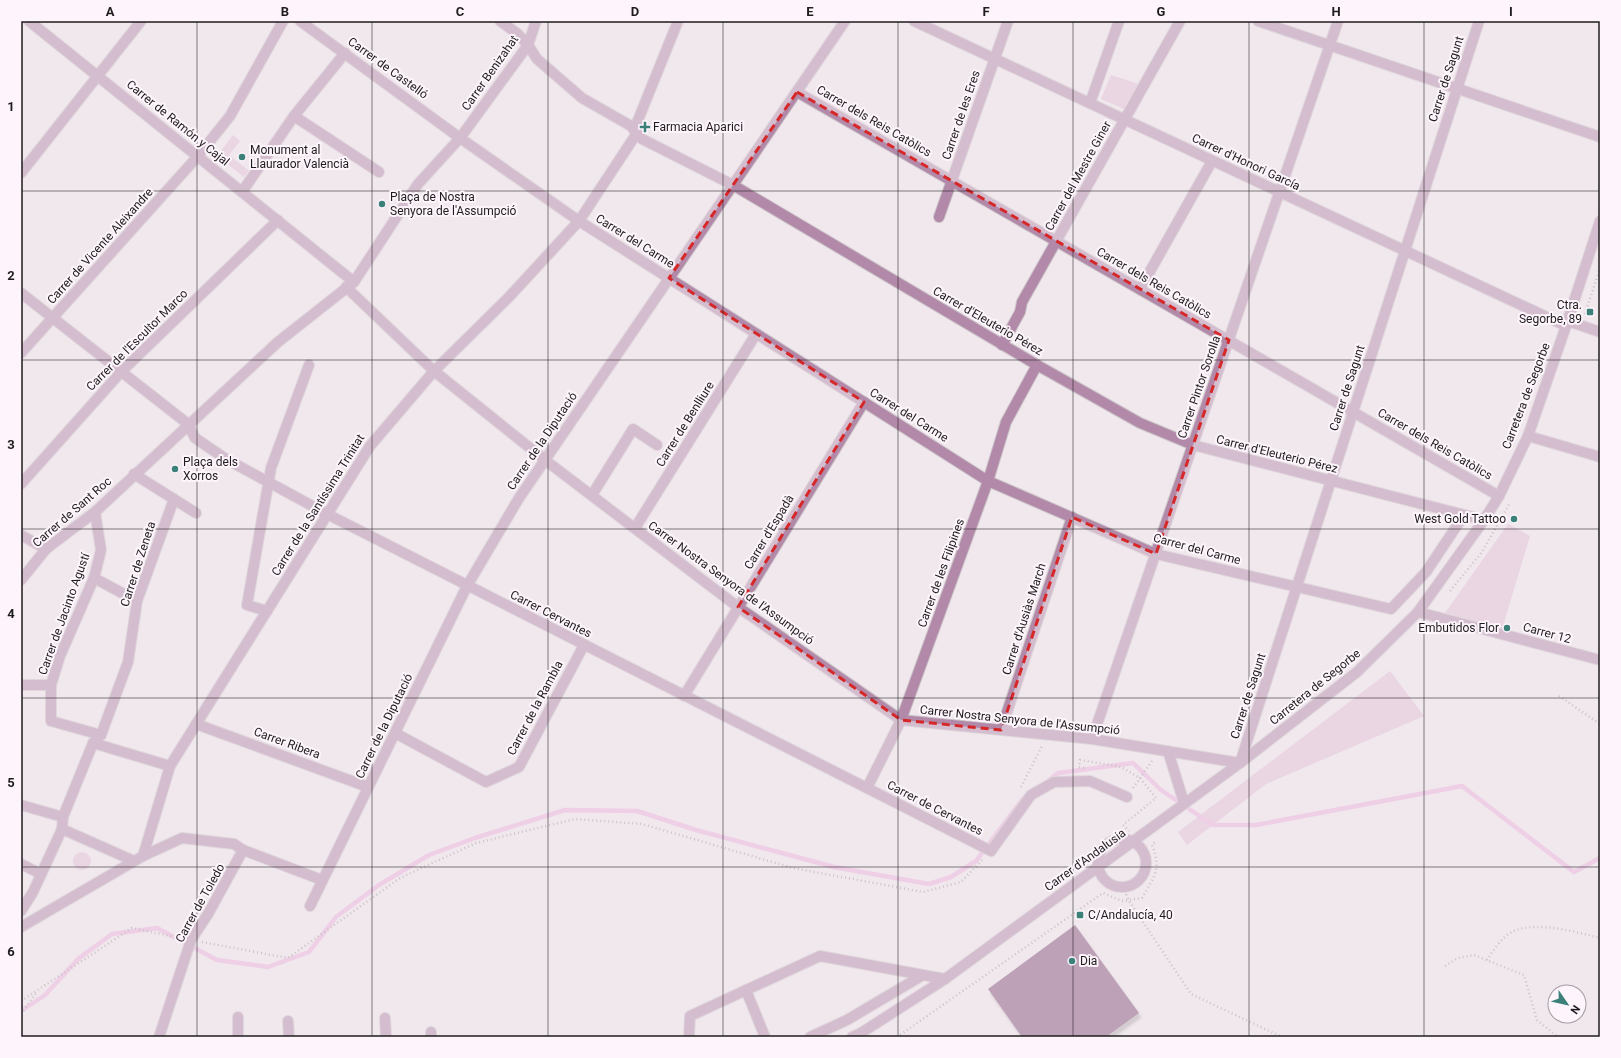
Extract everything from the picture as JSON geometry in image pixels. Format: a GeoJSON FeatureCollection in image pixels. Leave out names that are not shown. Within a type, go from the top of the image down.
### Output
{"type":"FeatureCollection","features":[{"type":"Feature","properties":{"kind":"street","name":"Carrer de Ramón y Cajal"},"geometry":{"type":"LineString","coordinates":[[29,21],[242,192],[278,220],[336,261],[350,284]]}},
{"type":"Feature","properties":{"kind":"street"},"geometry":{"type":"LineString","coordinates":[[21,173],[141,21]]}},
{"type":"Feature","properties":{"kind":"street","name":"Carrer de Vicente Aleixandre"},"geometry":{"type":"LineString","coordinates":[[21,353],[198,156],[230,116],[283,21]]}},
{"type":"Feature","properties":{"kind":"street","name":"Carrer de Castelló"},"geometry":{"type":"LineString","coordinates":[[300,21],[345,52],[460,138]]}},
{"type":"Feature","properties":{"kind":"street","name":"Carrer d'Eleuterio Pérez"},"geometry":{"type":"LineString","coordinates":[[500,21],[518,34],[528,45],[537,59],[582,98],[631,126],[642,139],[733,186],[1002,345],[1140,423],[1193,445],[1484,520]]}},
{"type":"Feature","properties":{"kind":"street","name":"Carrer Benizahat"},"geometry":{"type":"LineString","coordinates":[[460,138],[528,45],[536,21]]}},
{"type":"Feature","properties":{"kind":"street","name":"Carrer de la Santíssima Trinitat"},"geometry":{"type":"LineString","coordinates":[[138,859],[170,766],[370,446],[434,371],[509,297],[579,221],[635,132],[678,21]]}},
{"type":"Feature","properties":{"kind":"street","name":"Carrer de la Diputació"},"geometry":{"type":"LineString","coordinates":[[310,906],[468,586],[519,498],[845,21]]}},
{"type":"Feature","properties":{"kind":"street","name":"Carrer d'Honori García"},"geometry":{"type":"LineString","coordinates":[[914,21],[1405,251],[1567,324],[1600,332]]}},
{"type":"Feature","properties":{"kind":"street","name":"Carrer de les Eres"},"geometry":{"type":"LineString","coordinates":[[939,217],[1008,21]]}},
{"type":"Feature","properties":{"kind":"street"},"geometry":{"type":"LineString","coordinates":[[1090,104],[1119,21]]}},
{"type":"Feature","properties":{"kind":"street","name":"Carrer del Mestre Giner"},"geometry":{"type":"LineString","coordinates":[[1002,345],[1020,312],[1022,302],[1180,21]]}},
{"type":"Feature","properties":{"kind":"street"},"geometry":{"type":"LineString","coordinates":[[1258,21],[1600,137]]}},
{"type":"Feature","properties":{"kind":"street","name":"Carrer Pintor Sorolla"},"geometry":{"type":"LineString","coordinates":[[1092,739],[1338,21]]}},
{"type":"Feature","properties":{"kind":"street","name":"Carrer de Sagunt"},"geometry":{"type":"LineString","coordinates":[[1240,763],[1479,21]]}},
{"type":"Feature","properties":{"kind":"street"},"geometry":{"type":"LineString","coordinates":[[242,192],[294,116],[345,52]]}},
{"type":"Feature","properties":{"kind":"street","name":"Carrer dels Reis Catòlics"},"geometry":{"type":"LineString","coordinates":[[797,92],[1499,496]]}},
{"type":"Feature","properties":{"kind":"street"},"geometry":{"type":"LineString","coordinates":[[294,116],[379,172]]}},
{"type":"Feature","properties":{"kind":"street"},"geometry":{"type":"LineString","coordinates":[[196,513],[134,474],[278,342],[319,312],[350,284],[418,184],[460,138]]}},
{"type":"Feature","properties":{"kind":"street","name":"Carrer del Carme"},"geometry":{"type":"LineString","coordinates":[[460,138],[579,221],[988,481],[1156,554],[1391,609],[1426,572],[1464,516]]}},
{"type":"Feature","properties":{"kind":"street"},"geometry":{"type":"LineString","coordinates":[[1140,289],[1212,161]]}},
{"type":"Feature","properties":{"kind":"street","name":"Carrer de l'Escultor Marco"},"geometry":{"type":"LineString","coordinates":[[21,484],[121,372],[278,220]]}},
{"type":"Feature","properties":{"kind":"street","name":"Carretera de Segorbe"},"geometry":{"type":"LineString","coordinates":[[1240,763],[1358,672],[1418,612],[1484,520],[1499,496],[1528,436],[1567,324],[1600,221]]}},
{"type":"Feature","properties":{"kind":"street","name":"Carrer Nostra Senyora de l'Assumpció"},"geometry":{"type":"LineString","coordinates":[[350,284],[434,371],[545,460],[738,607],[901,720],[1092,739],[1240,763]]}},
{"type":"Feature","properties":{"kind":"street"},"geometry":{"type":"LineString","coordinates":[[21,293],[188,424]]}},
{"type":"Feature","properties":{"kind":"street","name":"Carrer de Benlliure"},"geometry":{"type":"LineString","coordinates":[[635,528],[756,334]]}},
{"type":"Feature","properties":{"kind":"street"},"geometry":{"type":"LineString","coordinates":[[267,611],[247,605],[271,468],[309,365]]}},
{"type":"Feature","properties":{"kind":"street","name":"Carrer de les Filipines"},"geometry":{"type":"LineString","coordinates":[[867,788],[901,720],[988,481],[1006,422],[1038,365]]}},
{"type":"Feature","properties":{"kind":"street","name":"Carrer d'Espadà"},"geometry":{"type":"LineString","coordinates":[[684,696],[864,402]]}},
{"type":"Feature","properties":{"kind":"street","name":"Carrer Cervantes"},"geometry":{"type":"LineString","coordinates":[[188,424],[195,438],[226,459],[327,514],[867,788]]}},
{"type":"Feature","properties":{"kind":"street"},"geometry":{"type":"LineString","coordinates":[[592,495],[633,429],[657,445]]}},
{"type":"Feature","properties":{"kind":"street"},"geometry":{"type":"LineString","coordinates":[[1528,436],[1600,457]]}},
{"type":"Feature","properties":{"kind":"street","name":"Carrer de Sant Roc"},"geometry":{"type":"LineString","coordinates":[[21,580],[46,549],[95,512],[134,474]]}},
{"type":"Feature","properties":{"kind":"street","name":"Carrer de Zeneta"},"geometry":{"type":"LineString","coordinates":[[21,911],[41,874],[62,828],[63,817],[93,743],[101,735],[128,662],[137,601],[174,499]]}},
{"type":"Feature","properties":{"kind":"street","name":"Carrer de Jacinto Agustí"},"geometry":{"type":"LineString","coordinates":[[95,512],[101,550],[94,578],[60,656],[51,685],[51,721],[101,735]]}},
{"type":"Feature","properties":{"kind":"street","name":"Carrer d'Ausiàs March"},"geometry":{"type":"LineString","coordinates":[[1001,730],[1072,517]]}},
{"type":"Feature","properties":{"kind":"street"},"geometry":{"type":"LineString","coordinates":[[21,535],[46,549]]}},
{"type":"Feature","properties":{"kind":"street"},"geometry":{"type":"LineString","coordinates":[[94,578],[137,601]]}},
{"type":"Feature","properties":{"kind":"street","name":"Carrer 12"},"geometry":{"type":"LineString","coordinates":[[1418,612],[1600,660]]}},
{"type":"Feature","properties":{"kind":"street","name":"Carrer de la Rambla"},"geometry":{"type":"LineString","coordinates":[[395,733],[486,782],[518,767],[584,645]]}},
{"type":"Feature","properties":{"kind":"street"},"geometry":{"type":"LineString","coordinates":[[21,685],[51,685]]}},
{"type":"Feature","properties":{"kind":"street","name":"Carrer Ribera"},"geometry":{"type":"LineString","coordinates":[[196,724],[368,787]]}},
{"type":"Feature","properties":{"kind":"street"},"geometry":{"type":"LineString","coordinates":[[93,743],[170,766]]}},
{"type":"Feature","properties":{"kind":"street"},"geometry":{"type":"LineString","coordinates":[[1168,751],[1184,803]]}},
{"type":"Feature","properties":{"kind":"street","name":"Carrer d'Andalusia"},"geometry":{"type":"LineString","coordinates":[[1134,839],[1240,763]]}},
{"type":"Feature","properties":{"kind":"street"},"geometry":{"type":"LineString","coordinates":[[991,851],[1031,795],[1054,782],[1090,781],[1127,797]]}},
{"type":"Feature","properties":{"kind":"street","name":"Carrer de Cervantes"},"geometry":{"type":"LineString","coordinates":[[867,788],[991,851]]}},
{"type":"Feature","properties":{"kind":"street"},"geometry":{"type":"LineString","coordinates":[[21,805],[63,817]]}},
{"type":"Feature","properties":{"kind":"street"},"geometry":{"type":"LineString","coordinates":[[62,828],[138,859]]}},
{"type":"Feature","properties":{"kind":"street"},"geometry":{"type":"LineString","coordinates":[[21,927],[138,859],[182,838],[234,844],[243,850],[322,880]]}},
{"type":"Feature","properties":{"kind":"street"},"geometry":{"type":"LineString","coordinates":[[1134,839],[1144,854],[1146,868],[1139,881],[1133,885],[1118,887],[1104,879],[1100,872],[1099,856],[1103,848],[1109,843],[1117,840],[1134,839]]}},
{"type":"Feature","properties":{"kind":"street","name":"Carrer de Toledo"},"geometry":{"type":"LineString","coordinates":[[159,1037],[191,940],[208,914],[243,850]]}},
{"type":"Feature","properties":{"kind":"street"},"geometry":{"type":"LineString","coordinates":[[21,864],[41,874]]}},
{"type":"Feature","properties":{"kind":"street","name":"Carrer d'Andalusia"},"geometry":{"type":"LineString","coordinates":[[852,1037],[861,1033],[945,979],[1099,866]]}},
{"type":"Feature","properties":{"kind":"street"},"geometry":{"type":"LineString","coordinates":[[689,1037],[690,1016],[820,956],[945,979]]}},
{"type":"Feature","properties":{"kind":"street"},"geometry":{"type":"LineString","coordinates":[[810,1037],[847,1020],[923,975]]}},
{"type":"Feature","properties":{"kind":"street"},"geometry":{"type":"LineString","coordinates":[[746,990],[765,1037]]}},
{"type":"Feature","properties":{"kind":"street"},"geometry":{"type":"LineString","coordinates":[[238,1017],[238,1037]]}},
{"type":"Feature","properties":{"kind":"street"},"geometry":{"type":"LineString","coordinates":[[385,1018],[386,1037]]}},
{"type":"Feature","properties":{"kind":"street"},"geometry":{"type":"LineString","coordinates":[[288,1020],[289,1037]]}},
{"type":"Feature","properties":{"kind":"path"},"geometry":{"type":"LineString","coordinates":[[1559,696],[1600,724]]}},
{"type":"Feature","properties":{"kind":"path"},"geometry":{"type":"LineString","coordinates":[[1020,789],[1044,742]]}},
{"type":"Feature","properties":{"kind":"path"},"geometry":{"type":"LineString","coordinates":[[1127,797],[1151,762],[1168,751]]}},
{"type":"Feature","properties":{"kind":"path"},"geometry":{"type":"LineString","coordinates":[[1090,781],[1092,769],[1079,767],[1080,760],[1122,767],[1140,778],[1156,798],[1123,825],[1134,839]]}},
{"type":"Feature","properties":{"kind":"path"},"geometry":{"type":"LineString","coordinates":[[21,1001],[132,928],[288,958],[400,878],[476,843],[575,819],[642,824],[793,868],[923,892],[962,882],[991,851]]}},
{"type":"Feature","properties":{"kind":"path"},"geometry":{"type":"LineString","coordinates":[[897,1037],[1103,893],[1122,901],[1142,898],[1157,870],[1156,854],[1152,845],[1158,840]]}},
{"type":"Feature","properties":{"kind":"path"},"geometry":{"type":"LineString","coordinates":[[1123,887],[1129,900],[1191,994],[1282,1037]]}},
{"type":"Feature","properties":{"kind":"path"},"geometry":{"type":"LineString","coordinates":[[1487,960],[1500,942],[1514,931],[1541,926],[1600,938]]}},
{"type":"Feature","properties":{"kind":"path"},"geometry":{"type":"LineString","coordinates":[[1445,966],[1458,958],[1474,955],[1524,975],[1537,1020],[1558,1037]]}},
{"type":"Feature","properties":{"kind":"path"},"geometry":{"type":"LineString","coordinates":[[21,1014],[38,990]]}},
{"type":"Feature","properties":{"kind":"highlighted area"},"geometry":{"type":"Polygon","coordinates":[[[797,92],[1229,340],[1156,554],[1072,517],[1001,730],[901,720],[738,607],[864,402],[669,278],[797,92]]]}},
{"type":"Feature","properties":{"kind":"shaded area"},"geometry":{"type":"Polygon","coordinates":[[[1111,75],[1139,84],[1124,109],[1101,99],[1111,75]]]}},
{"type":"Feature","properties":{"kind":"shaded area"},"geometry":{"type":"Polygon","coordinates":[[[233,135],[240,141],[229,155],[249,171],[244,177],[217,156],[233,135]]]}},
{"type":"Feature","properties":{"kind":"shaded area"},"geometry":{"type":"Polygon","coordinates":[[[1508,524],[1530,536],[1502,629],[1445,613],[1508,524]]]}},
{"type":"Feature","properties":{"kind":"shaded area"},"geometry":{"type":"Polygon","coordinates":[[[1390,671],[1424,716],[1266,784],[1187,845],[1178,832],[1390,671]]]}},
{"type":"Feature","properties":{"kind":"shaded area"},"geometry":{"type":"Polygon","coordinates":[[[82,852],[88,855],[91,861],[88,867],[82,870],[76,867],[73,861],[76,855],[82,852]]]}},
{"type":"Feature","properties":{"kind":"building"},"geometry":{"type":"Polygon","coordinates":[[[1075,925],[1139,1013],[1106,1037],[1022,1037],[988,989],[1075,925]]]}},
{"type":"Feature","properties":{"kind":"waterway"},"geometry":{"type":"LineString","coordinates":[[1049,780],[1058,773],[1133,763],[1161,790],[1213,825],[1256,825],[1462,786],[1574,872],[1600,858]]}},
{"type":"Feature","properties":{"kind":"waterway"},"geometry":{"type":"LineString","coordinates":[[21,1011],[45,995],[78,959],[112,934],[157,928],[217,960],[268,967],[309,952],[336,917],[379,885],[429,855],[475,838],[565,810],[637,811],[696,830],[834,867],[929,884],[951,877],[976,861],[1025,797]]}},
{"type":"Feature","properties":{"kind":"place","name":"Farmacia Aparici"},"geometry":{"type":"Point","coordinates":[645,127]}},
{"type":"Feature","properties":{"kind":"place","name":"Monument al Llaurador Valencià"},"geometry":{"type":"Point","coordinates":[242,157]}},
{"type":"Feature","properties":{"kind":"place","name":"Plaça de Nostra Senyora de l'Assumpció"},"geometry":{"type":"Point","coordinates":[382,204]}},
{"type":"Feature","properties":{"kind":"place","name":"Ctra. Segorbe, 89"},"geometry":{"type":"Point","coordinates":[1590,312]}},
{"type":"Feature","properties":{"kind":"place","name":"Plaça dels Xorros"},"geometry":{"type":"Point","coordinates":[175,469]}},
{"type":"Feature","properties":{"kind":"place","name":"West Gold Tattoo"},"geometry":{"type":"Point","coordinates":[1514,519]}},
{"type":"Feature","properties":{"kind":"place","name":"Embutidos Flor"},"geometry":{"type":"Point","coordinates":[1507,628]}},
{"type":"Feature","properties":{"kind":"place","name":"C/Andalucía, 40"},"geometry":{"type":"Point","coordinates":[1080,915]}},
{"type":"Feature","properties":{"kind":"place","name":"Dia"},"geometry":{"type":"Point","coordinates":[1072,961]}}]}
